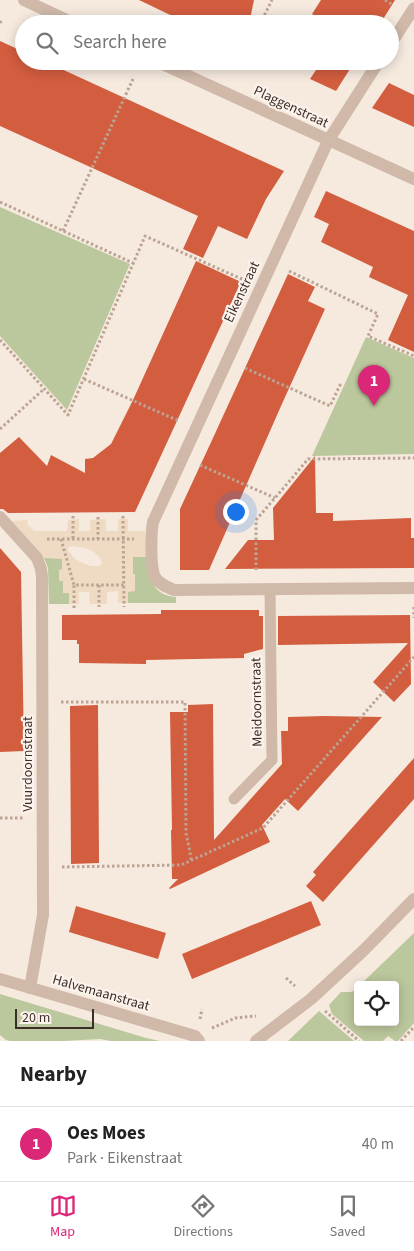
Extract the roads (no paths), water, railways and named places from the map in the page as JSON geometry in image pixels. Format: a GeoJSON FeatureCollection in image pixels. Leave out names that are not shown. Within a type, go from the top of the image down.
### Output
{"type":"FeatureCollection","features":[{"type":"Feature","properties":{"kind":"street"},"geometry":{"type":"LineString","coordinates":[[24,0],[56,15]]}},
{"type":"Feature","properties":{"kind":"street"},"geometry":{"type":"LineString","coordinates":[[399,31],[414,8]]}},
{"type":"Feature","properties":{"kind":"street","name":"Plaggenstraat"},"geometry":{"type":"LineString","coordinates":[[175,70],[414,179]]}},
{"type":"Feature","properties":{"kind":"street","name":"Eikenstraat"},"geometry":{"type":"LineString","coordinates":[[270,589],[174,590],[168,588],[154,575],[151,544],[153,522],[328,141],[374,70]]}},
{"type":"Feature","properties":{"kind":"street","name":"Vuurdoornstraat"},"geometry":{"type":"LineString","coordinates":[[0,518],[37,558],[42,577],[43,915],[30,988]]}},
{"type":"Feature","properties":{"kind":"street"},"geometry":{"type":"LineString","coordinates":[[270,589],[414,588]]}},
{"type":"Feature","properties":{"kind":"street"},"geometry":{"type":"LineString","coordinates":[[256,1041],[310,999],[364,951],[414,899]]}},
{"type":"Feature","properties":{"kind":"street","name":"Halvemaanstraat"},"geometry":{"type":"LineString","coordinates":[[0,979],[197,1039]]}},
{"type":"Feature","properties":{"kind":"lane","name":"Meidoornstraat"},"geometry":{"type":"LineString","coordinates":[[234,799],[272,760],[270,589]]}},
{"type":"Feature","properties":{"kind":"place","name":"Oes Moes"},"geometry":{"type":"Point","coordinates":[374,406]}}]}
